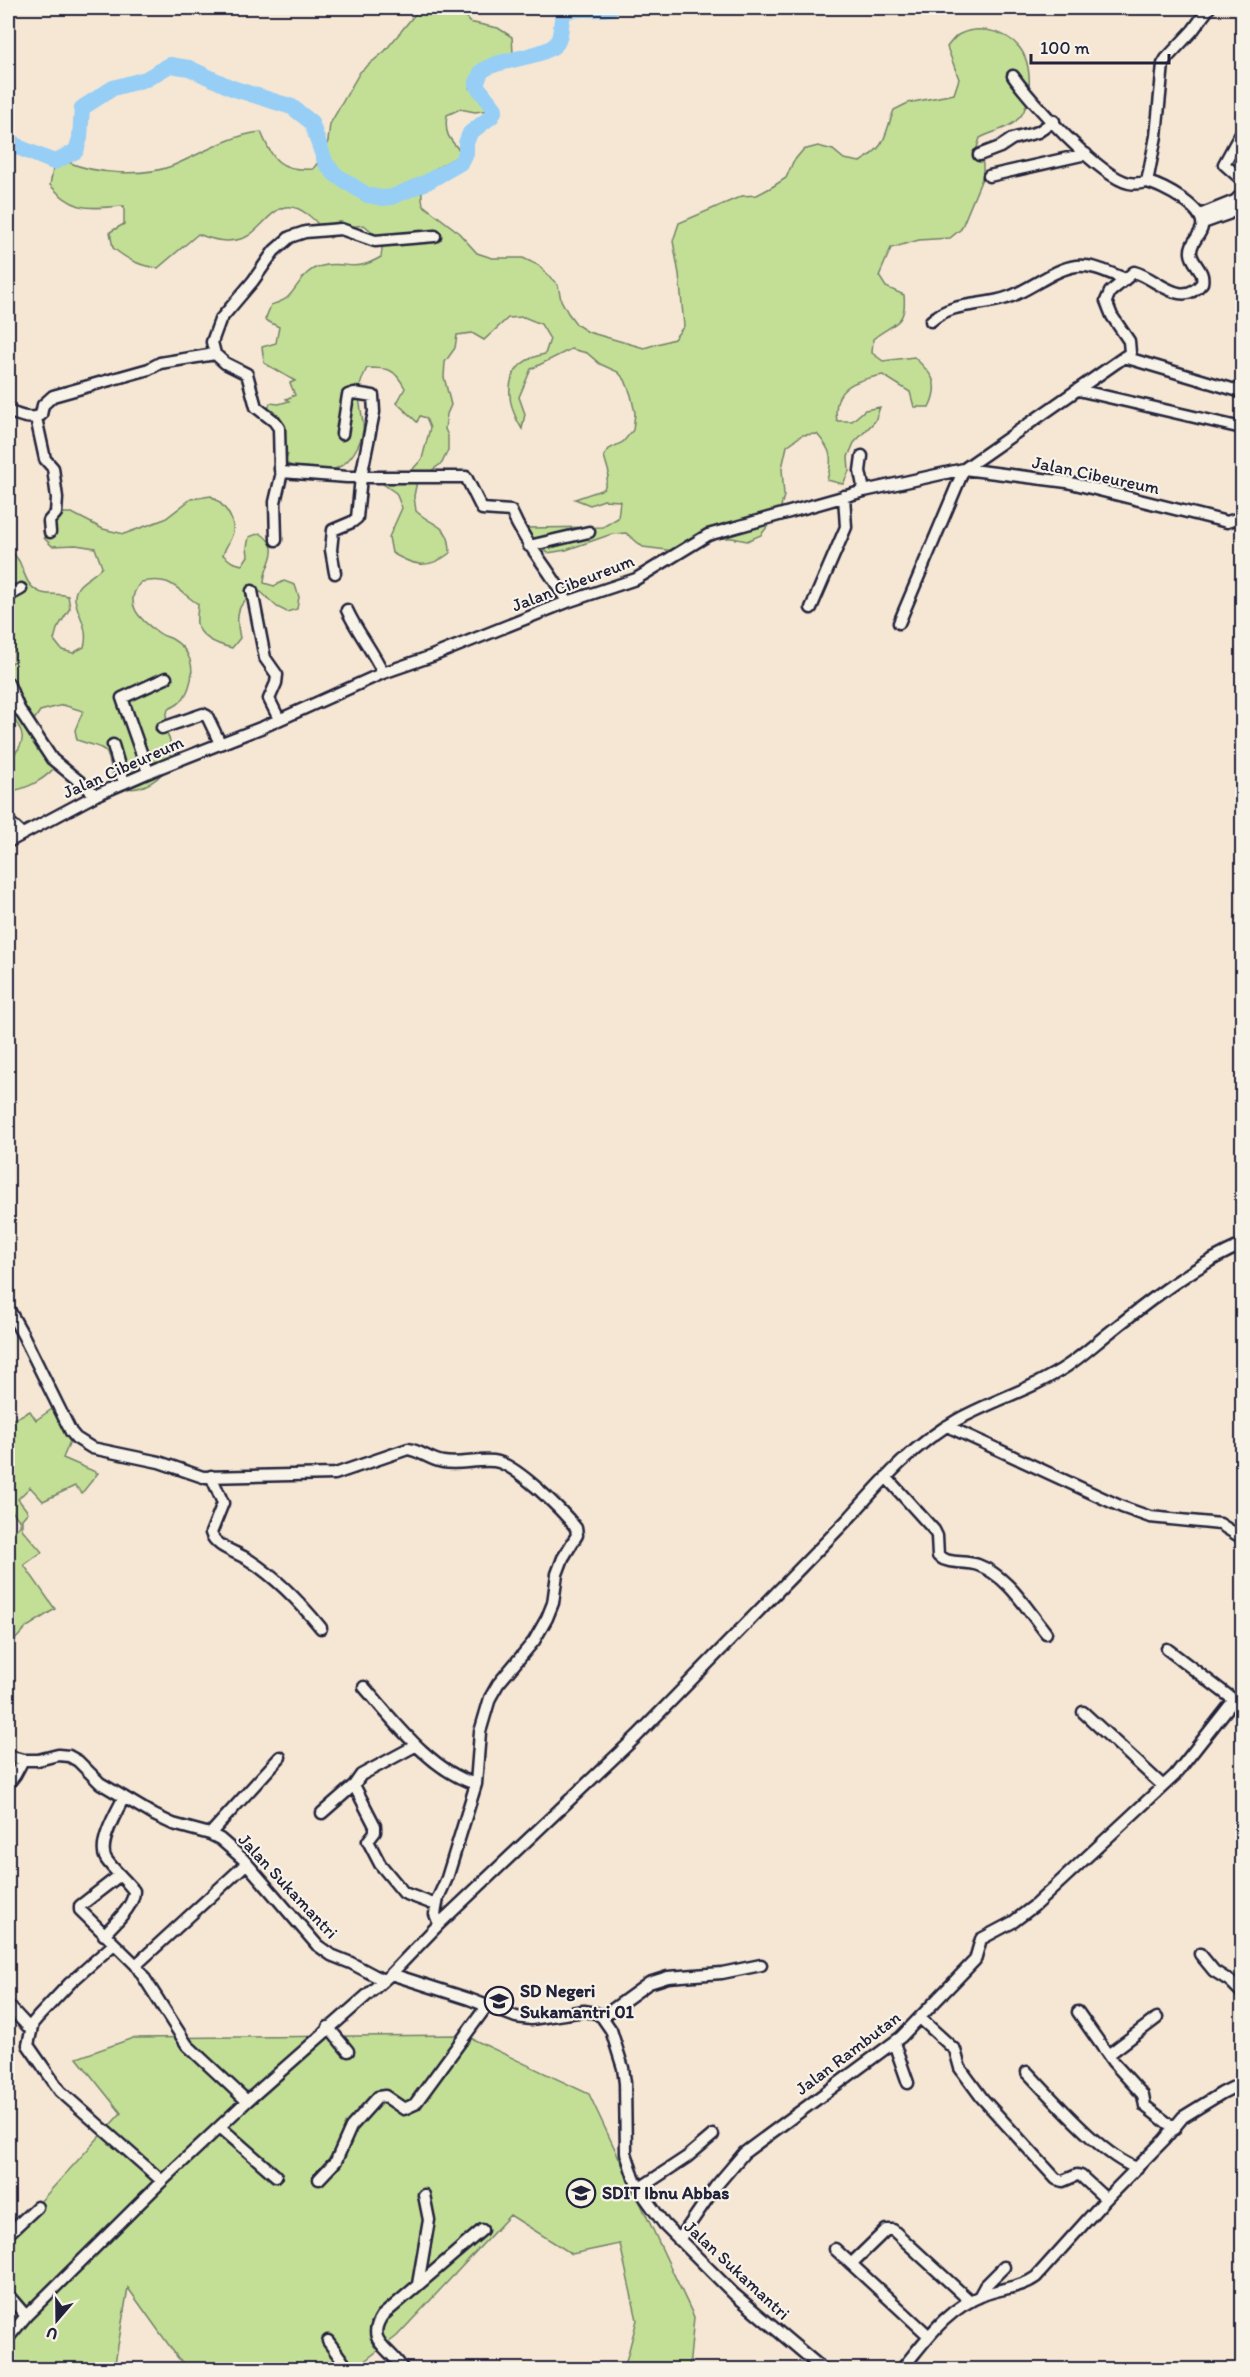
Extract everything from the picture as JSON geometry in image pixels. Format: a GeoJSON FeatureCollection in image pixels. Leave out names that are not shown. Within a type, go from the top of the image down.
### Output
{"type":"FeatureCollection","features":[{"type":"Feature","properties":{"kind":"street"},"geometry":{"type":"LineString","coordinates":[[1147,182],[1156,136],[1163,64],[1209,8]]}},
{"type":"Feature","properties":{"kind":"street"},"geometry":{"type":"LineString","coordinates":[[1013,76],[1086,154],[1117,178],[1130,184],[1147,182],[1169,190],[1201,219]]}},
{"type":"Feature","properties":{"kind":"street"},"geometry":{"type":"LineString","coordinates":[[979,155],[1000,147],[1012,139],[1038,132],[1054,121]]}},
{"type":"Feature","properties":{"kind":"street"},"geometry":{"type":"LineString","coordinates":[[1242,131],[1224,164],[1242,180]]}},
{"type":"Feature","properties":{"kind":"street"},"geometry":{"type":"LineString","coordinates":[[989,176],[1086,154]]}},
{"type":"Feature","properties":{"kind":"street"},"geometry":{"type":"LineString","coordinates":[[899,623],[964,469],[1130,353],[1131,345],[1112,316],[1106,299],[1110,292],[1125,279],[1135,272],[1173,292],[1183,294],[1195,290],[1203,278],[1191,251],[1201,219],[1235,201],[1242,194]]}},
{"type":"Feature","properties":{"kind":"street"},"geometry":{"type":"LineString","coordinates":[[1201,219],[1228,214],[1242,203]]}},
{"type":"Feature","properties":{"kind":"street"},"geometry":{"type":"LineString","coordinates":[[276,540],[275,502],[282,472],[280,468],[281,436],[278,425],[256,408],[247,374],[225,363],[215,354],[212,342],[220,320],[254,281],[274,251],[290,237],[305,231],[341,229],[375,241],[435,236]]}},
{"type":"Feature","properties":{"kind":"street"},"geometry":{"type":"LineString","coordinates":[[931,321],[949,308],[1009,297],[1062,269],[1087,266],[1125,279]]}},
{"type":"Feature","properties":{"kind":"street"},"geometry":{"type":"LineString","coordinates":[[8,411],[28,418],[36,418],[48,399],[62,392],[149,369],[160,363],[215,354]]}},
{"type":"Feature","properties":{"kind":"street"},"geometry":{"type":"LineString","coordinates":[[1124,357],[1242,392]]}},
{"type":"Feature","properties":{"kind":"street"},"geometry":{"type":"LineString","coordinates":[[1078,390],[1242,428]]}},
{"type":"Feature","properties":{"kind":"street"},"geometry":{"type":"LineString","coordinates":[[335,573],[331,550],[333,530],[357,518],[361,477],[374,412],[373,396],[354,393],[348,395],[342,434]]}},
{"type":"Feature","properties":{"kind":"street"},"geometry":{"type":"LineString","coordinates":[[36,418],[45,459],[53,468],[57,498],[56,513],[50,521],[50,532]]}},
{"type":"Feature","properties":{"kind":"street"},"geometry":{"type":"LineString","coordinates":[[861,456],[860,471],[864,491]]}},
{"type":"Feature","properties":{"kind":"street","name":"Jalan Cibeureum"},"geometry":{"type":"LineString","coordinates":[[8,842],[96,795],[383,673],[567,602],[636,579],[708,535],[844,496],[964,469],[1067,482],[1227,522],[1242,517]]}},
{"type":"Feature","properties":{"kind":"street"},"geometry":{"type":"LineString","coordinates":[[282,472],[361,477],[466,477],[482,509],[511,511],[529,546],[558,585],[567,602]]}},
{"type":"Feature","properties":{"kind":"street"},"geometry":{"type":"LineString","coordinates":[[812,608],[846,527],[844,496]]}},
{"type":"Feature","properties":{"kind":"street"},"geometry":{"type":"LineString","coordinates":[[529,546],[590,532]]}},
{"type":"Feature","properties":{"kind":"street"},"geometry":{"type":"LineString","coordinates":[[8,596],[21,589]]}},
{"type":"Feature","properties":{"kind":"street"},"geometry":{"type":"LineString","coordinates":[[252,591],[265,658],[276,675],[276,683],[269,699],[279,719]]}},
{"type":"Feature","properties":{"kind":"street"},"geometry":{"type":"LineString","coordinates":[[347,610],[358,634],[371,650],[383,673]]}},
{"type":"Feature","properties":{"kind":"street"},"geometry":{"type":"LineString","coordinates":[[148,772],[120,694],[166,678]]}},
{"type":"Feature","properties":{"kind":"street"},"geometry":{"type":"LineString","coordinates":[[8,683],[19,709],[51,759],[96,795]]}},
{"type":"Feature","properties":{"kind":"street"},"geometry":{"type":"LineString","coordinates":[[8,712],[19,709]]}},
{"type":"Feature","properties":{"kind":"street"},"geometry":{"type":"LineString","coordinates":[[162,728],[203,714],[207,716],[220,743]]}},
{"type":"Feature","properties":{"kind":"street"},"geometry":{"type":"LineString","coordinates":[[112,745],[124,783]]}},
{"type":"Feature","properties":{"kind":"street"},"geometry":{"type":"LineString","coordinates":[[8,821],[22,834]]}},
{"type":"Feature","properties":{"kind":"street"},"geometry":{"type":"LineString","coordinates":[[8,2338],[26,2316],[162,2181],[247,2101],[387,1977],[439,1924],[637,1737],[916,1448],[947,1426],[1058,1372],[1169,1289],[1215,1258],[1242,1245]]}},
{"type":"Feature","properties":{"kind":"street"},"geometry":{"type":"LineString","coordinates":[[8,1308],[71,1432],[76,1438],[104,1451],[159,1462],[195,1476],[335,1474],[408,1449],[439,1462],[497,1461],[520,1475],[551,1501],[574,1526],[577,1534],[557,1574],[553,1603],[547,1618],[534,1641],[498,1684],[490,1698],[480,1732],[476,1784],[447,1878],[436,1905],[435,1914],[439,1924]]}},
{"type":"Feature","properties":{"kind":"street"},"geometry":{"type":"LineString","coordinates":[[947,1426],[1122,1508],[1150,1517],[1220,1524],[1242,1538]]}},
{"type":"Feature","properties":{"kind":"street"},"geometry":{"type":"LineString","coordinates":[[211,1476],[223,1503],[211,1533],[214,1540],[248,1560],[284,1587],[321,1628]]}},
{"type":"Feature","properties":{"kind":"street"},"geometry":{"type":"LineString","coordinates":[[886,1477],[934,1530],[937,1536],[938,1556],[944,1561],[974,1563],[994,1572],[1010,1587],[1046,1633]]}},
{"type":"Feature","properties":{"kind":"street"},"geometry":{"type":"LineString","coordinates":[[1167,1649],[1238,1699]]}},
{"type":"Feature","properties":{"kind":"street"},"geometry":{"type":"LineString","coordinates":[[364,1687],[415,1746],[463,1779],[476,1784]]}},
{"type":"Feature","properties":{"kind":"street","name":"Jalan Rambutan"},"geometry":{"type":"LineString","coordinates":[[679,2240],[716,2186],[744,2153],[894,2043],[975,1960],[981,1939],[1023,1916],[1163,1786],[1183,1766],[1238,1699]]}},
{"type":"Feature","properties":{"kind":"street"},"geometry":{"type":"LineString","coordinates":[[1083,1712],[1163,1786]]}},
{"type":"Feature","properties":{"kind":"street"},"geometry":{"type":"LineString","coordinates":[[322,1814],[354,1785],[361,1775],[415,1746]]}},
{"type":"Feature","properties":{"kind":"street","name":"Jalan Sukamantri"},"geometry":{"type":"LineString","coordinates":[[8,1756],[23,1760],[69,1756],[78,1761],[100,1783],[164,1820],[210,1834],[227,1843],[317,1945],[331,1955],[387,1977],[469,1999],[524,2019],[584,2011],[596,2013],[602,2017],[611,2030],[623,2068],[626,2153],[640,2188],[659,2218],[679,2240],[734,2294],[824,2370]]}},
{"type":"Feature","properties":{"kind":"street"},"geometry":{"type":"LineString","coordinates":[[210,1834],[280,1757]]}},
{"type":"Feature","properties":{"kind":"street"},"geometry":{"type":"LineString","coordinates":[[8,1784],[23,1760]]}},
{"type":"Feature","properties":{"kind":"street"},"geometry":{"type":"LineString","coordinates":[[354,1785],[375,1826],[375,1832],[368,1841],[380,1864],[404,1893],[436,1905]]}},
{"type":"Feature","properties":{"kind":"street"},"geometry":{"type":"LineString","coordinates":[[104,1935],[131,1903],[134,1895],[134,1891],[106,1858],[103,1847],[124,1797]]}},
{"type":"Feature","properties":{"kind":"street"},"geometry":{"type":"LineString","coordinates":[[136,1965],[247,1863]]}},
{"type":"Feature","properties":{"kind":"street"},"geometry":{"type":"LineString","coordinates":[[120,1875],[79,1908],[136,1965],[187,2045],[247,2101]]}},
{"type":"Feature","properties":{"kind":"street"},"geometry":{"type":"LineString","coordinates":[[114,1944],[70,1983],[38,2017],[31,2030],[28,2045],[53,2084],[162,2181]]}},
{"type":"Feature","properties":{"kind":"street"},"geometry":{"type":"LineString","coordinates":[[1200,1954],[1214,1971],[1230,1981],[1242,1993]]}},
{"type":"Feature","properties":{"kind":"street"},"geometry":{"type":"LineString","coordinates":[[602,2017],[649,1983],[668,1977],[722,1973],[761,1965]]}},
{"type":"Feature","properties":{"kind":"street"},"geometry":{"type":"LineString","coordinates":[[8,2005],[31,2030]]}},
{"type":"Feature","properties":{"kind":"street"},"geometry":{"type":"LineString","coordinates":[[319,2179],[336,2161],[351,2127],[378,2097],[385,2096],[400,2108],[412,2108],[486,2007]]}},
{"type":"Feature","properties":{"kind":"street"},"geometry":{"type":"LineString","coordinates":[[1078,2012],[1108,2055],[1143,2095],[1144,2106],[1175,2129]]}},
{"type":"Feature","properties":{"kind":"street"},"geometry":{"type":"LineString","coordinates":[[920,2018],[955,2050],[960,2068],[982,2098],[1058,2180],[1063,2181],[1077,2175],[1081,2176],[1106,2199]]}},
{"type":"Feature","properties":{"kind":"street"},"geometry":{"type":"LineString","coordinates":[[1108,2055],[1157,2018]]}},
{"type":"Feature","properties":{"kind":"street"},"geometry":{"type":"LineString","coordinates":[[328,2028],[348,2051]]}},
{"type":"Feature","properties":{"kind":"street"},"geometry":{"type":"LineString","coordinates":[[894,2043],[908,2083]]}},
{"type":"Feature","properties":{"kind":"street"},"geometry":{"type":"LineString","coordinates":[[1027,2072],[1121,2163],[1137,2168]]}},
{"type":"Feature","properties":{"kind":"street"},"geometry":{"type":"LineString","coordinates":[[901,2370],[928,2335],[951,2314],[974,2299],[1023,2284],[1036,2277],[1188,2113],[1240,2088]]}},
{"type":"Feature","properties":{"kind":"street"},"geometry":{"type":"LineString","coordinates":[[220,2127],[276,2176]]}},
{"type":"Feature","properties":{"kind":"street"},"geometry":{"type":"LineString","coordinates":[[640,2188],[687,2157],[713,2135]]}},
{"type":"Feature","properties":{"kind":"street"},"geometry":{"type":"LineString","coordinates":[[418,2284],[429,2231],[424,2195]]}},
{"type":"Feature","properties":{"kind":"street"},"geometry":{"type":"LineString","coordinates":[[8,2234],[37,2207]]}},
{"type":"Feature","properties":{"kind":"street"},"geometry":{"type":"LineString","coordinates":[[850,2264],[886,2230],[891,2229],[974,2299]]}},
{"type":"Feature","properties":{"kind":"street"},"geometry":{"type":"LineString","coordinates":[[402,2370],[377,2339],[375,2328],[382,2316],[482,2230]]}},
{"type":"Feature","properties":{"kind":"street"},"geometry":{"type":"LineString","coordinates":[[835,2249],[928,2335]]}},
{"type":"Feature","properties":{"kind":"street"},"geometry":{"type":"LineString","coordinates":[[974,2299],[1004,2267]]}},
{"type":"Feature","properties":{"kind":"street"},"geometry":{"type":"LineString","coordinates":[[8,2295],[26,2316]]}},
{"type":"Feature","properties":{"kind":"street"},"geometry":{"type":"LineString","coordinates":[[328,2340],[349,2370]]}},
{"type":"Feature","properties":{"kind":"green space"},"geometry":{"type":"Polygon","coordinates":[[[420,8],[463,8],[469,22],[498,28],[512,37],[513,53],[489,60],[479,66],[472,78],[469,88],[481,97],[490,110],[475,112],[460,109],[447,115],[448,136],[462,153],[426,177],[422,193],[423,205],[457,231],[477,253],[492,258],[523,258],[538,265],[558,285],[561,300],[577,325],[588,332],[644,348],[674,339],[684,326],[673,241],[679,223],[742,196],[757,195],[772,187],[786,178],[793,162],[803,150],[818,146],[833,150],[844,159],[860,162],[876,151],[880,145],[894,110],[908,103],[954,94],[959,79],[947,47],[956,36],[967,31],[984,30],[1000,33],[1014,41],[1025,57],[1028,68],[1029,91],[1026,105],[1016,121],[980,138],[976,151],[983,164],[983,176],[961,229],[950,238],[919,240],[891,248],[879,276],[886,287],[904,295],[904,305],[901,318],[873,339],[872,353],[883,361],[914,357],[933,379],[933,399],[929,407],[914,407],[910,392],[883,375],[854,383],[847,388],[841,393],[838,401],[837,421],[852,421],[865,410],[880,407],[875,421],[854,443],[848,457],[849,471],[843,484],[827,480],[830,455],[826,445],[817,434],[802,435],[787,446],[782,468],[784,496],[780,510],[761,535],[747,541],[717,538],[675,551],[643,547],[626,533],[612,534],[566,550],[548,553],[534,544],[527,528],[603,527],[618,518],[620,501],[604,500],[590,505],[575,499],[604,489],[609,473],[604,456],[609,449],[623,442],[633,430],[635,413],[625,380],[618,372],[600,364],[587,353],[571,349],[531,369],[519,397],[525,414],[522,429],[510,394],[514,373],[531,358],[545,354],[550,339],[541,324],[524,317],[508,318],[484,340],[472,333],[457,335],[455,348],[445,362],[444,377],[451,405],[445,429],[448,436],[448,450],[442,463],[417,481],[414,496],[416,511],[444,531],[450,553],[435,562],[421,564],[407,561],[392,553],[389,537],[402,508],[396,493],[383,484],[396,475],[411,471],[422,459],[430,428],[426,418],[420,416],[417,422],[397,403],[405,388],[398,376],[390,370],[367,368],[359,390],[363,432],[352,455],[340,467],[317,472],[298,472],[300,469],[285,463],[288,454],[278,447],[273,431],[265,418],[270,403],[279,404],[289,401],[286,399],[295,395],[290,383],[295,381],[264,363],[262,347],[276,343],[279,327],[265,320],[271,305],[280,302],[292,293],[306,274],[316,268],[331,265],[356,266],[371,262],[381,257],[383,241],[364,225],[349,227],[330,238],[307,214],[296,208],[287,207],[272,214],[244,238],[232,241],[198,234],[158,268],[145,266],[134,262],[113,248],[110,232],[124,224],[124,206],[84,207],[67,200],[50,185],[53,169],[68,162],[119,173],[147,172],[172,166],[238,137],[261,132],[269,150],[279,162],[292,168],[313,169],[322,157],[328,141],[330,124],[360,72],[385,51],[420,8]]]}},
{"type":"Feature","properties":{"kind":"green space"},"geometry":{"type":"Polygon","coordinates":[[[211,496],[227,511],[232,521],[232,535],[223,555],[232,562],[242,565],[248,556],[249,537],[260,533],[271,545],[272,551],[264,583],[274,586],[284,581],[295,585],[299,597],[297,609],[287,612],[277,607],[261,592],[246,599],[238,615],[240,638],[232,648],[216,643],[202,634],[197,624],[198,604],[178,588],[167,582],[141,582],[133,597],[136,611],[152,628],[183,648],[190,660],[192,673],[189,687],[182,701],[168,709],[165,726],[171,749],[166,768],[157,779],[140,788],[128,788],[118,784],[114,781],[110,761],[105,751],[77,740],[75,730],[83,711],[63,705],[40,711],[34,720],[36,727],[54,751],[59,762],[36,782],[8,791],[8,760],[19,748],[22,737],[18,726],[8,714],[8,665],[14,661],[14,650],[8,642],[8,546],[33,587],[43,593],[68,596],[70,608],[57,629],[54,640],[62,650],[73,653],[84,647],[85,638],[76,605],[76,591],[102,567],[95,548],[76,545],[52,546],[44,538],[47,528],[61,513],[72,513],[103,529],[124,534],[165,519],[191,499],[211,496]]]}},
{"type":"Feature","properties":{"kind":"green space"},"geometry":{"type":"Polygon","coordinates":[[[52,1409],[70,1441],[63,1458],[98,1473],[82,1493],[75,1486],[43,1501],[30,1487],[18,1499],[28,1512],[22,1519],[22,1529],[42,1552],[24,1565],[55,1609],[27,1627],[8,1647],[8,1549],[14,1544],[9,1535],[20,1526],[20,1521],[8,1506],[8,1412],[12,1420],[30,1411],[36,1420],[52,1409]]]}},
{"type":"Feature","properties":{"kind":"green space"},"geometry":{"type":"Polygon","coordinates":[[[464,2035],[589,2094],[694,2317],[689,2369],[624,2369],[637,2320],[620,2244],[572,2254],[510,2215],[397,2336],[354,2369],[192,2369],[178,2358],[128,2288],[114,2369],[8,2370],[8,2224],[29,2214],[121,2113],[77,2058],[133,2038],[464,2035]]]}},
{"type":"Feature","properties":{"kind":"waterway"},"geometry":{"type":"LineString","coordinates":[[8,139],[20,148],[54,162],[76,151],[80,138],[82,108],[113,88],[146,79],[170,65],[189,68],[232,88],[292,107],[311,122],[326,164],[336,175],[367,195],[392,197],[427,182],[460,163],[466,154],[466,143],[470,133],[492,116],[495,109],[476,85],[481,72],[492,65],[537,54],[553,47],[559,39],[565,11],[611,8]]}},
{"type":"Feature","properties":{"kind":"place","name":"SD Negeri Sukamantri 01"},"geometry":{"type":"Point","coordinates":[499,2001]}},
{"type":"Feature","properties":{"kind":"place","name":"SDIT Ibnu Abbas"},"geometry":{"type":"Point","coordinates":[581,2193]}}]}
